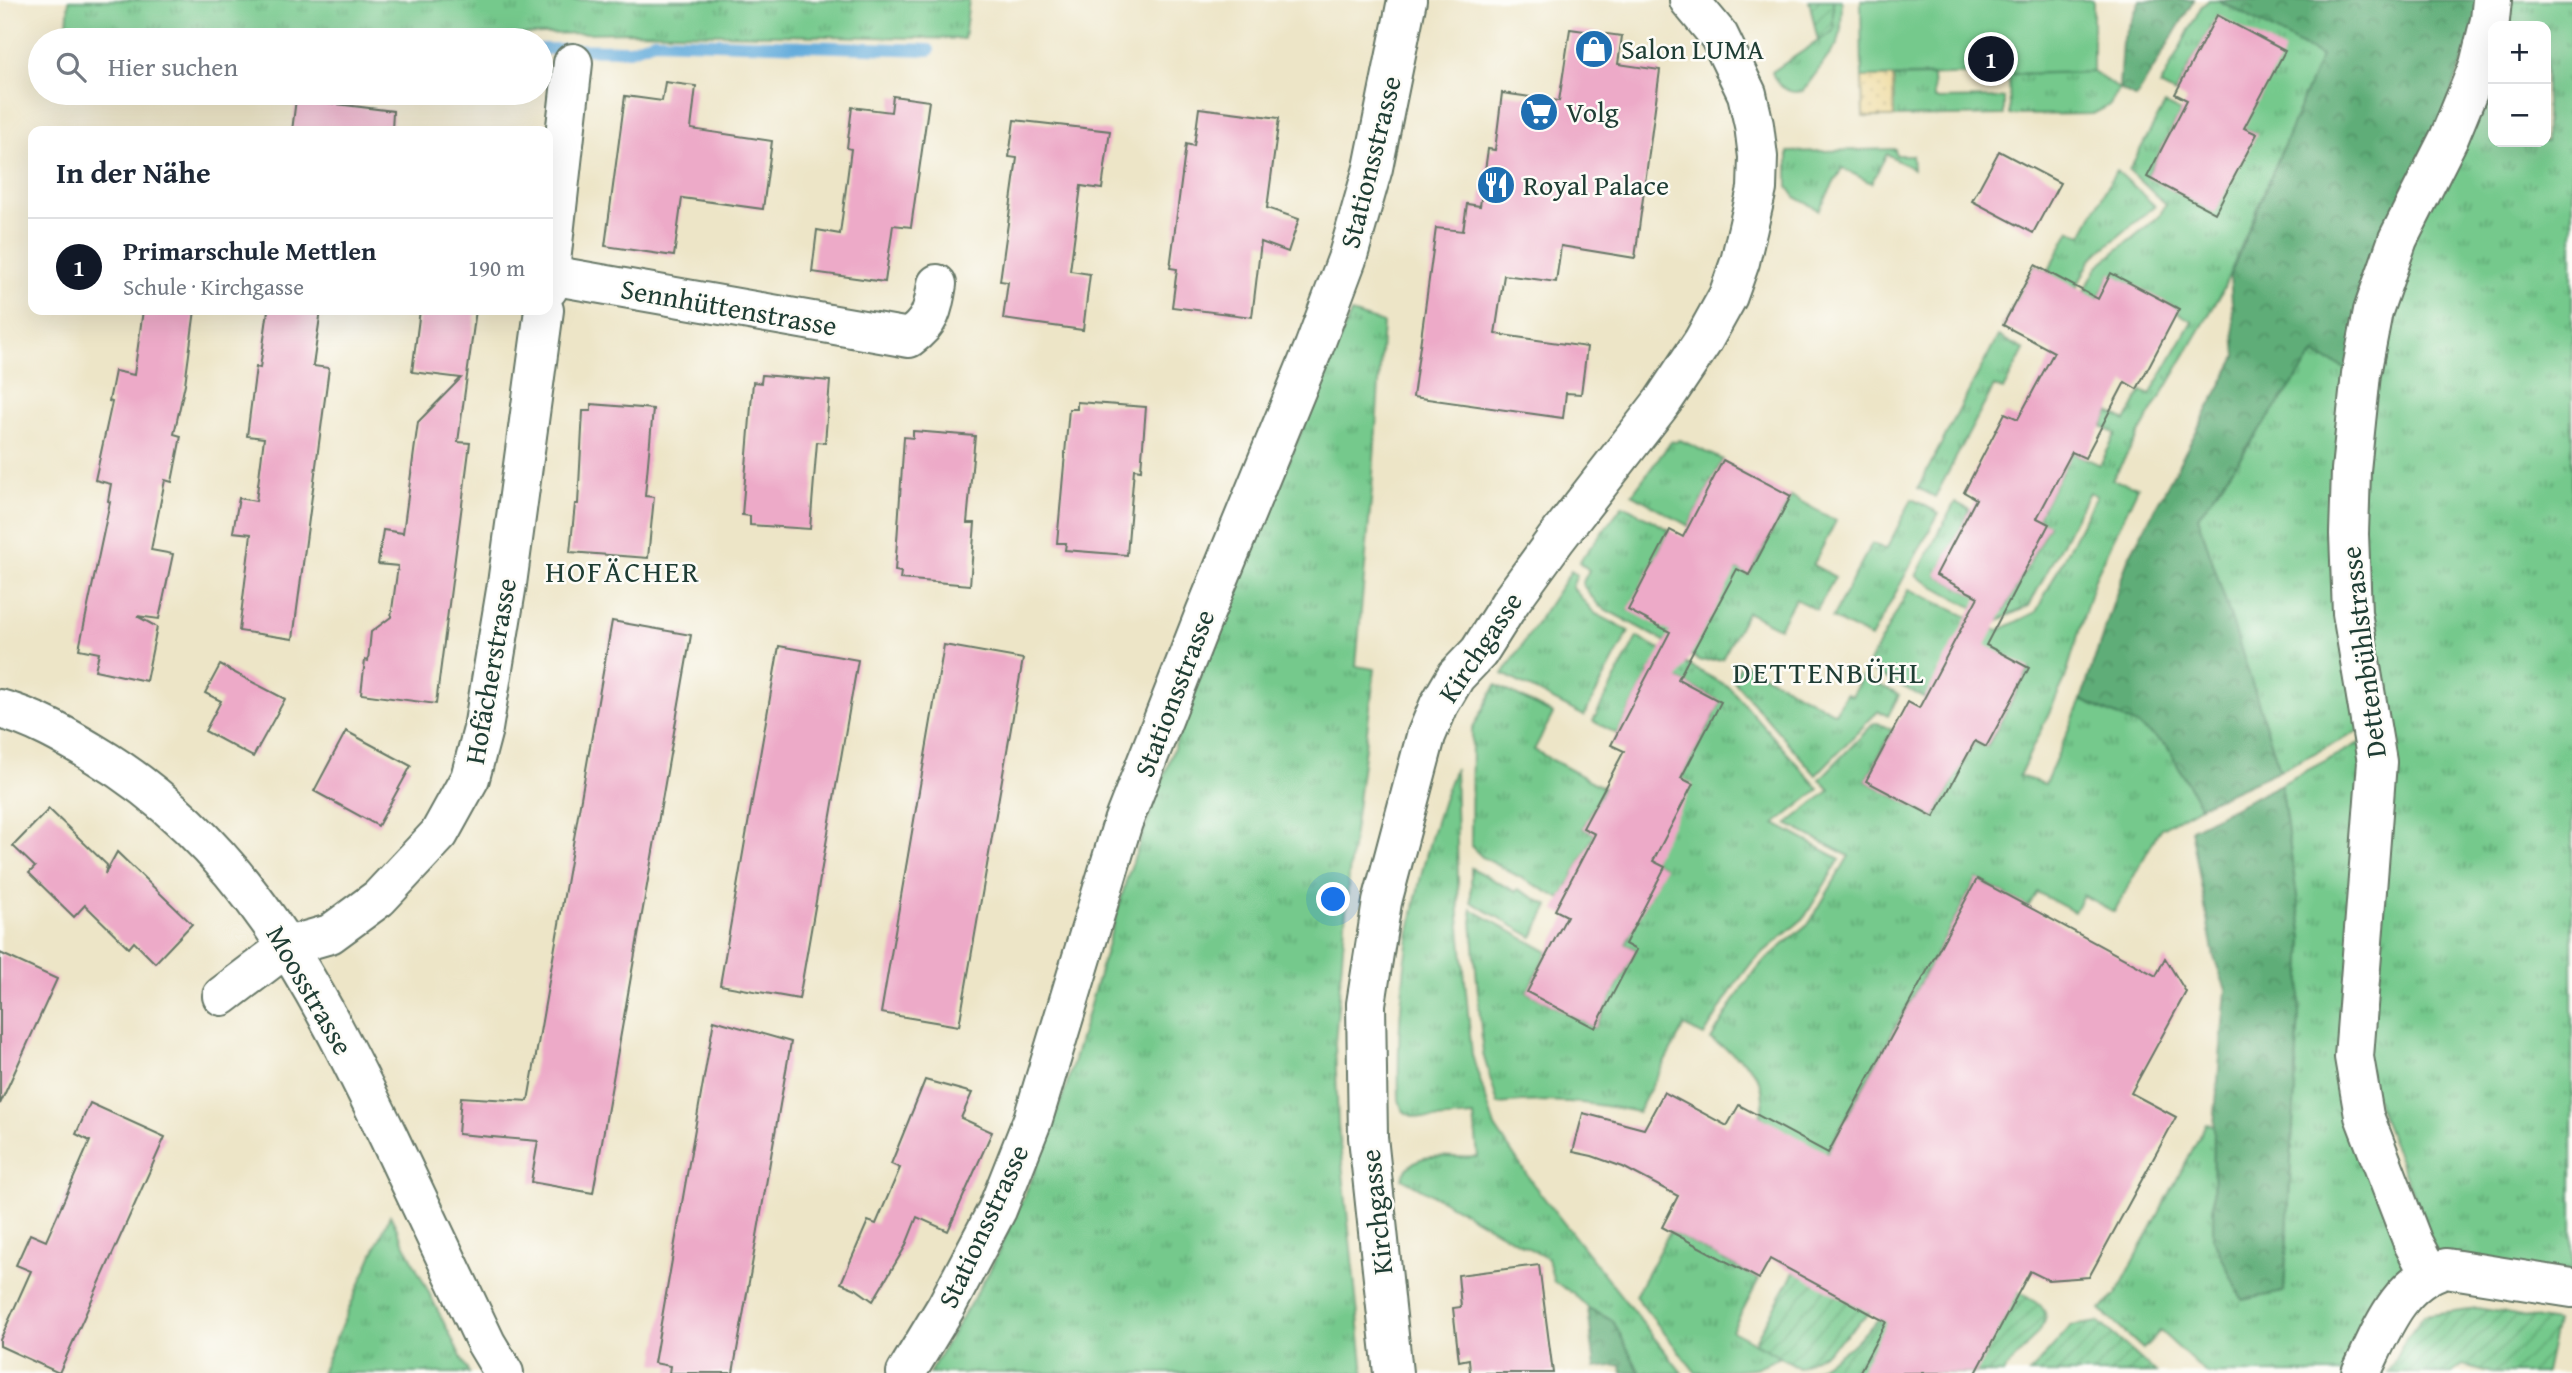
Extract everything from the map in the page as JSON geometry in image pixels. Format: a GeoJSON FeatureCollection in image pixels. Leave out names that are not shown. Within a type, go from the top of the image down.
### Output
{"type":"FeatureCollection","features":[{"type":"Feature","properties":{"kind":"street","name":"Stationsstrasse"},"geometry":{"type":"LineString","coordinates":[[906,1373],[946,1307],[996,1210],[1028,1132],[1123,822],[1347,259],[1373,168],[1407,0]]}},
{"type":"Feature","properties":{"kind":"street","name":"Kirchgasse"},"geometry":{"type":"LineString","coordinates":[[1393,1373],[1368,1137],[1366,1004],[1382,902],[1426,736],[1439,705],[1456,676],[1479,652],[1511,601],[1556,539],[1663,401],[1703,341],[1728,296],[1740,262],[1751,226],[1757,189],[1758,157],[1749,104],[1747,94],[1719,36],[1689,0]]}},
{"type":"Feature","properties":{"kind":"street","name":"Dettenbühlstrasse"},"geometry":{"type":"LineString","coordinates":[[2429,1273],[2413,1244],[2364,1116],[2354,1057],[2377,762],[2352,613],[2349,534],[2351,471],[2361,374],[2373,311],[2398,239],[2449,138],[2479,65],[2492,0]]}},
{"type":"Feature","properties":{"kind":"street","name":"Hofächerstrasse"},"geometry":{"type":"LineString","coordinates":[[553,238],[573,63]]}},
{"type":"Feature","properties":{"kind":"street","name":"Sennhüttenstrasse"},"geometry":{"type":"LineString","coordinates":[[553,292],[909,338],[924,327],[933,307],[937,284]]}},
{"type":"Feature","properties":{"kind":"street","name":"Hofächerstrasse"},"geometry":{"type":"LineString","coordinates":[[288,946],[330,934],[379,898],[439,834],[470,778],[483,729],[507,584],[544,315]]}},
{"type":"Feature","properties":{"kind":"street","name":"Moosstrasse"},"geometry":{"type":"LineString","coordinates":[[0,709],[64,735],[119,768],[169,807],[208,844],[240,881],[288,946],[352,1061],[486,1343],[504,1373]]}},
{"type":"Feature","properties":{"kind":"street"},"geometry":{"type":"LineString","coordinates":[[222,996],[288,946]]}},
{"type":"Feature","properties":{"kind":"street"},"geometry":{"type":"LineString","coordinates":[[2361,1373],[2385,1322],[2405,1292],[2429,1273],[2446,1268],[2572,1288]]}},
{"type":"Feature","properties":{"kind":"green space"},"geometry":{"type":"Polygon","coordinates":[[[69,0],[969,0],[964,39],[630,32],[553,34],[553,28],[67,28],[69,0]]]}},
{"type":"Feature","properties":{"kind":"green space"},"geometry":{"type":"Polygon","coordinates":[[[1809,0],[1833,0],[1833,31],[1818,41],[1809,0]]]}},
{"type":"Feature","properties":{"kind":"green space"},"geometry":{"type":"Polygon","coordinates":[[[1833,0],[1842,0],[1838,43],[1803,91],[1793,92],[1784,88],[1772,72],[1833,31],[1833,0]]]}},
{"type":"Feature","properties":{"kind":"green space"},"geometry":{"type":"Polygon","coordinates":[[[1861,0],[2093,0],[2093,72],[1862,77],[1861,0]]]}},
{"type":"Feature","properties":{"kind":"green space"},"geometry":{"type":"Polygon","coordinates":[[[2140,0],[2194,0],[2136,98],[2119,89],[2122,42],[2140,0]]]}},
{"type":"Feature","properties":{"kind":"green space"},"geometry":{"type":"Polygon","coordinates":[[[2209,0],[2218,0],[2322,56],[2221,294],[2112,480],[2138,487],[2095,578],[2065,679],[2019,776],[2045,784],[2081,700],[2137,725],[2167,746],[2200,806],[2160,829],[2114,912],[2083,895],[2074,912],[2037,892],[2028,907],[1977,879],[1824,1158],[1760,1117],[1763,1102],[1758,1079],[1744,1061],[1711,1040],[1743,986],[1761,964],[1810,922],[1849,856],[1787,824],[1830,790],[1820,779],[1874,723],[1878,723],[1892,730],[1866,781],[1934,817],[1975,741],[1987,747],[2029,669],[1925,698],[1866,668],[1909,589],[1998,631],[2036,612],[2096,496],[2089,492],[2029,606],[1997,621],[1916,576],[1955,502],[1970,510],[1937,575],[2004,611],[2049,525],[2037,518],[2072,452],[2100,465],[2116,434],[2102,427],[2109,412],[2126,421],[2142,391],[2150,395],[2192,321],[2177,312],[2178,309],[2111,274],[2077,338],[2064,329],[2098,266],[2158,217],[2166,205],[2129,170],[2165,104],[2181,112],[2147,176],[2214,212],[2256,134],[2244,128],[2217,16],[2175,94],[2160,86],[2201,7],[2209,0]]]}},
{"type":"Feature","properties":{"kind":"green space"},"geometry":{"type":"Polygon","coordinates":[[[2218,0],[2484,0],[2353,372],[2314,354],[2198,517],[2280,770],[2200,806],[2167,746],[2137,725],[2081,700],[2128,559],[2236,357],[2230,275],[2321,56],[2218,0]]]}},
{"type":"Feature","properties":{"kind":"green space"},"geometry":{"type":"Polygon","coordinates":[[[2500,0],[2572,0],[2572,1276],[2437,1255],[2364,1070],[2360,503],[2391,286],[2488,56],[2488,147],[2551,147],[2551,21],[2498,21],[2500,0]]]}},
{"type":"Feature","properties":{"kind":"green space"},"geometry":{"type":"Polygon","coordinates":[[[2093,72],[2119,89],[2110,105],[2093,114],[2010,115],[2009,74],[2093,72]]]}},
{"type":"Feature","properties":{"kind":"green space"},"geometry":{"type":"Polygon","coordinates":[[[1933,76],[1934,99],[2004,98],[2004,115],[1894,117],[1893,77],[1933,76]]]}},
{"type":"Feature","properties":{"kind":"green space"},"geometry":{"type":"Polygon","coordinates":[[[1895,149],[1896,155],[1912,155],[1913,169],[1887,154],[1871,183],[1842,168],[1819,210],[1795,197],[1788,187],[1788,152],[1895,149]]]}},
{"type":"Feature","properties":{"kind":"green space"},"geometry":{"type":"Polygon","coordinates":[[[2116,170],[2155,206],[2091,259],[2057,325],[2003,325],[2035,265],[2048,272],[2070,230],[2082,235],[2116,170]]]}},
{"type":"Feature","properties":{"kind":"green space"},"geometry":{"type":"Polygon","coordinates":[[[1351,313],[1383,323],[1356,666],[1375,669],[1350,863],[1335,1043],[1338,1125],[1364,1373],[929,1373],[989,1272],[1033,1176],[1066,1087],[1127,878],[1208,654],[1351,313]]]}},
{"type":"Feature","properties":{"kind":"green space"},"geometry":{"type":"Polygon","coordinates":[[[1998,336],[2024,350],[2003,390],[1994,386],[1935,497],[1918,488],[1998,336]]]}},
{"type":"Feature","properties":{"kind":"green space"},"geometry":{"type":"Polygon","coordinates":[[[2314,354],[2353,372],[2364,729],[2280,770],[2198,517],[2314,354]]]}},
{"type":"Feature","properties":{"kind":"green space"},"geometry":{"type":"Polygon","coordinates":[[[1680,440],[1723,460],[1689,526],[1632,494],[1671,442],[1680,440]]]}},
{"type":"Feature","properties":{"kind":"green space"},"geometry":{"type":"Polygon","coordinates":[[[1791,496],[1836,521],[1813,565],[1835,577],[1817,610],[1795,599],[1779,628],[1747,612],[1722,659],[1701,661],[1599,606],[1582,584],[1589,570],[1579,562],[1623,505],[1670,530],[1629,610],[1737,569],[1749,575],[1791,496]]]}},
{"type":"Feature","properties":{"kind":"green space"},"geometry":{"type":"Polygon","coordinates":[[[1912,499],[1939,513],[1871,638],[1832,618],[1872,543],[1886,550],[1912,499]]]}},
{"type":"Feature","properties":{"kind":"green space"},"geometry":{"type":"Polygon","coordinates":[[[1571,571],[1577,575],[1572,587],[1594,613],[1629,631],[1584,716],[1503,674],[1571,571]]]}},
{"type":"Feature","properties":{"kind":"green space"},"geometry":{"type":"Polygon","coordinates":[[[1637,637],[1729,687],[1819,789],[1775,824],[1840,859],[1804,918],[1753,961],[1734,986],[1704,1036],[1684,1026],[1638,1112],[1568,1102],[1498,1104],[1483,1054],[1471,909],[1548,952],[1527,992],[1595,1028],[1636,950],[1625,944],[1664,867],[1653,861],[1681,778],[1721,702],[1653,666],[1617,734],[1593,721],[1637,637]]]}},
{"type":"Feature","properties":{"kind":"green space"},"geometry":{"type":"Polygon","coordinates":[[[1742,663],[1835,713],[1846,694],[1852,696],[1862,676],[1899,695],[1888,716],[1878,711],[1816,775],[1733,680],[1742,663]]]}},
{"type":"Feature","properties":{"kind":"green space"},"geometry":{"type":"Polygon","coordinates":[[[1496,685],[1553,714],[1534,750],[1604,788],[1583,828],[1595,834],[1561,899],[1482,857],[1471,846],[1472,730],[1496,685]]]}},
{"type":"Feature","properties":{"kind":"green space"},"geometry":{"type":"Polygon","coordinates":[[[2365,740],[2345,1040],[2408,1269],[2347,1373],[2206,1373],[2160,1331],[2143,1349],[2100,1310],[2116,1295],[2206,1124],[2214,1125],[2213,1238],[2242,1299],[2284,1292],[2303,939],[2281,784],[2365,740]]]}},
{"type":"Feature","properties":{"kind":"green space"},"geometry":{"type":"Polygon","coordinates":[[[1455,768],[1459,917],[1472,1055],[1495,1127],[1533,1184],[1682,1373],[1640,1373],[1613,1321],[1588,1308],[1573,1293],[1554,1282],[1548,1259],[1402,1178],[1408,1168],[1424,1158],[1478,1157],[1474,1116],[1437,1119],[1417,1117],[1403,1110],[1399,1099],[1400,1014],[1410,931],[1428,849],[1455,768]]]}},
{"type":"Feature","properties":{"kind":"green space"},"geometry":{"type":"Polygon","coordinates":[[[2281,784],[2303,939],[2284,1292],[2242,1300],[2213,1238],[2214,1125],[2226,990],[2214,957],[2191,829],[2281,784]]]}},
{"type":"Feature","properties":{"kind":"green space"},"geometry":{"type":"Polygon","coordinates":[[[1471,868],[1549,906],[1533,937],[1471,902],[1471,868]]]}},
{"type":"Feature","properties":{"kind":"green space"},"geometry":{"type":"Polygon","coordinates":[[[390,1215],[469,1373],[321,1373],[390,1215]]]}},
{"type":"Feature","properties":{"kind":"green space"},"geometry":{"type":"Polygon","coordinates":[[[1670,1231],[1759,1279],[1732,1331],[1781,1357],[1755,1368],[1696,1373],[1635,1296],[1670,1231]]]}},
{"type":"Feature","properties":{"kind":"green space"},"geometry":{"type":"Polygon","coordinates":[[[1954,1253],[2040,1305],[2045,1312],[2045,1320],[2039,1331],[2003,1373],[1810,1373],[1851,1346],[1896,1302],[1954,1253]]]}},
{"type":"Feature","properties":{"kind":"green space"},"geometry":{"type":"Polygon","coordinates":[[[1794,1272],[1878,1305],[1829,1350],[1799,1367],[1754,1343],[1794,1272]]]}},
{"type":"Feature","properties":{"kind":"green space"},"geometry":{"type":"Polygon","coordinates":[[[1588,1308],[1613,1321],[1640,1373],[1622,1373],[1621,1365],[1595,1368],[1588,1308]]]}},
{"type":"Feature","properties":{"kind":"green space"},"geometry":{"type":"Polygon","coordinates":[[[2477,1308],[2556,1322],[2545,1373],[2493,1373],[2463,1365],[2452,1373],[2388,1373],[2403,1344],[2424,1315],[2477,1308]]]}},
{"type":"Feature","properties":{"kind":"green space"},"geometry":{"type":"Polygon","coordinates":[[[2099,1322],[2156,1373],[2029,1373],[2071,1326],[2099,1322]]]}},
{"type":"Feature","properties":{"kind":"sand"},"geometry":{"type":"Polygon","coordinates":[[[1862,77],[1893,77],[1894,117],[1863,117],[1862,77]]]}},
{"type":"Feature","properties":{"kind":"building"},"geometry":{"type":"Polygon","coordinates":[[[2217,15],[2285,51],[2244,128],[2257,134],[2215,213],[2147,177],[2187,100],[2175,94],[2217,15]]]}},
{"type":"Feature","properties":{"kind":"building"},"geometry":{"type":"Polygon","coordinates":[[[1570,29],[1622,36],[1618,64],[1660,70],[1635,258],[1561,246],[1556,282],[1504,275],[1495,334],[1587,347],[1581,394],[1566,393],[1563,418],[1413,397],[1436,228],[1463,231],[1467,204],[1480,206],[1488,149],[1495,150],[1502,93],[1559,101],[1570,29]]]}},
{"type":"Feature","properties":{"kind":"building"},"geometry":{"type":"Polygon","coordinates":[[[665,82],[696,86],[691,129],[772,141],[763,209],[682,198],[674,256],[605,246],[625,96],[662,101],[665,82]]]}},
{"type":"Feature","properties":{"kind":"building"},"geometry":{"type":"Polygon","coordinates":[[[893,96],[929,101],[911,227],[893,225],[885,282],[812,272],[817,230],[840,234],[851,149],[847,148],[852,107],[891,112],[893,96]]]}},
{"type":"Feature","properties":{"kind":"building"},"geometry":{"type":"Polygon","coordinates":[[[295,105],[344,105],[393,111],[392,126],[293,126],[295,105]]]}},
{"type":"Feature","properties":{"kind":"building"},"geometry":{"type":"Polygon","coordinates":[[[1199,108],[1279,118],[1267,208],[1299,219],[1288,252],[1261,242],[1252,317],[1172,307],[1177,269],[1170,268],[1186,144],[1194,146],[1199,108]]]}},
{"type":"Feature","properties":{"kind":"building"},"geometry":{"type":"Polygon","coordinates":[[[1014,120],[1110,131],[1102,189],[1081,186],[1070,271],[1090,274],[1083,330],[1003,319],[1008,282],[1000,281],[1017,158],[1009,157],[1014,120]]]}},
{"type":"Feature","properties":{"kind":"building"},"geometry":{"type":"Polygon","coordinates":[[[1999,151],[2060,183],[2033,233],[1972,201],[1999,151]]]}},
{"type":"Feature","properties":{"kind":"building"},"geometry":{"type":"Polygon","coordinates":[[[2035,265],[2098,299],[2111,273],[2179,309],[2137,389],[2125,382],[2085,458],[2072,452],[2037,518],[2049,524],[1986,645],[2029,668],[1986,747],[1975,741],[1934,817],[1866,781],[1908,702],[1919,708],[1978,597],[1936,575],[1976,499],[1964,492],[2005,413],[2018,419],[2054,352],[2003,325],[2035,265]]]}},
{"type":"Feature","properties":{"kind":"building"},"geometry":{"type":"Polygon","coordinates":[[[142,315],[194,315],[185,384],[174,434],[181,436],[172,482],[165,480],[151,550],[173,554],[159,619],[137,616],[157,627],[146,681],[95,670],[99,653],[79,649],[110,502],[111,484],[95,480],[112,402],[109,401],[115,371],[134,375],[142,315]]]}},
{"type":"Feature","properties":{"kind":"building"},"geometry":{"type":"Polygon","coordinates":[[[267,315],[320,315],[313,366],[329,368],[293,639],[239,631],[251,534],[233,532],[239,498],[256,501],[264,438],[247,436],[256,367],[260,368],[267,315]]]}},
{"type":"Feature","properties":{"kind":"building"},"geometry":{"type":"Polygon","coordinates":[[[419,315],[475,315],[458,442],[470,443],[436,704],[361,694],[371,632],[391,617],[398,566],[378,564],[383,530],[403,533],[418,422],[461,378],[412,372],[419,315]]]}},
{"type":"Feature","properties":{"kind":"building"},"geometry":{"type":"Polygon","coordinates":[[[762,375],[830,381],[825,443],[817,442],[810,529],[750,525],[750,516],[742,515],[753,382],[761,383],[762,375]]]}},
{"type":"Feature","properties":{"kind":"building"},"geometry":{"type":"Polygon","coordinates":[[[1077,402],[1146,407],[1141,470],[1134,469],[1127,555],[1065,550],[1066,543],[1057,543],[1069,409],[1077,409],[1077,402]]]}},
{"type":"Feature","properties":{"kind":"building"},"geometry":{"type":"Polygon","coordinates":[[[591,404],[653,409],[645,496],[654,497],[648,558],[570,552],[575,504],[578,504],[583,411],[591,411],[591,404]]]}},
{"type":"Feature","properties":{"kind":"building"},"geometry":{"type":"Polygon","coordinates":[[[913,431],[975,436],[967,523],[975,523],[970,585],[900,579],[901,572],[895,571],[904,437],[913,438],[913,431]]]}},
{"type":"Feature","properties":{"kind":"building"},"geometry":{"type":"Polygon","coordinates":[[[1723,460],[1791,496],[1749,575],[1737,569],[1678,679],[1721,702],[1681,778],[1693,784],[1653,861],[1665,867],[1625,944],[1636,950],[1595,1028],[1527,992],[1567,916],[1555,910],[1595,834],[1583,828],[1624,751],[1611,745],[1670,632],[1628,610],[1670,530],[1683,537],[1723,460]]]}},
{"type":"Feature","properties":{"kind":"building"},"geometry":{"type":"Polygon","coordinates":[[[612,621],[691,635],[593,1193],[531,1182],[538,1141],[458,1134],[461,1097],[528,1101],[612,621]]]}},
{"type":"Feature","properties":{"kind":"building"},"geometry":{"type":"Polygon","coordinates":[[[944,645],[1023,659],[959,1026],[881,1013],[944,645]]]}},
{"type":"Feature","properties":{"kind":"building"},"geometry":{"type":"Polygon","coordinates":[[[779,646],[858,660],[799,999],[720,985],[779,646]]]}},
{"type":"Feature","properties":{"kind":"building"},"geometry":{"type":"Polygon","coordinates":[[[220,665],[285,699],[253,757],[205,731],[221,701],[205,693],[220,665]]]}},
{"type":"Feature","properties":{"kind":"building"},"geometry":{"type":"Polygon","coordinates":[[[346,731],[411,766],[378,826],[314,791],[346,731]]]}},
{"type":"Feature","properties":{"kind":"building"},"geometry":{"type":"Polygon","coordinates":[[[49,809],[107,865],[105,874],[117,852],[192,924],[155,963],[134,942],[129,948],[85,905],[74,917],[29,873],[35,867],[13,846],[49,809]]]}},
{"type":"Feature","properties":{"kind":"building"},"geometry":{"type":"Polygon","coordinates":[[[1977,879],[2156,976],[2165,958],[2186,992],[2131,1093],[2176,1117],[2089,1277],[2048,1280],[2030,1271],[1976,1373],[1859,1373],[1886,1322],[1770,1259],[1759,1279],[1662,1227],[1678,1196],[1623,1167],[1573,1152],[1583,1113],[1644,1129],[1664,1092],[1727,1126],[1739,1105],[1828,1153],[1977,879]]]}},
{"type":"Feature","properties":{"kind":"building"},"geometry":{"type":"Polygon","coordinates":[[[0,953],[57,979],[0,1104],[0,953]]]}},
{"type":"Feature","properties":{"kind":"building"},"geometry":{"type":"Polygon","coordinates":[[[714,1020],[791,1042],[733,1373],[669,1373],[670,1366],[654,1363],[714,1020]]]}},
{"type":"Feature","properties":{"kind":"building"},"geometry":{"type":"Polygon","coordinates":[[[925,1080],[972,1093],[961,1118],[992,1132],[948,1231],[917,1217],[905,1247],[873,1301],[856,1289],[841,1283],[868,1221],[876,1224],[900,1168],[891,1164],[925,1080]]]}},
{"type":"Feature","properties":{"kind":"building"},"geometry":{"type":"Polygon","coordinates":[[[90,1103],[165,1137],[59,1373],[0,1346],[0,1340],[31,1271],[16,1265],[30,1234],[46,1241],[90,1141],[76,1134],[90,1103]]]}},
{"type":"Feature","properties":{"kind":"building"},"geometry":{"type":"Polygon","coordinates":[[[1539,1265],[1553,1373],[1470,1373],[1469,1359],[1459,1361],[1453,1308],[1461,1307],[1458,1275],[1539,1265]]]}},
{"type":"Feature","properties":{"kind":"waterway"},"geometry":{"type":"LineString","coordinates":[[553,49],[630,50],[654,41],[929,50]]}},
{"type":"Feature","properties":{"kind":"place","name":"Salon LUMA"},"geometry":{"type":"Point","coordinates":[1594,49]}},
{"type":"Feature","properties":{"kind":"place","name":"Primarschule Mettlen"},"geometry":{"type":"Point","coordinates":[1991,59]}},
{"type":"Feature","properties":{"kind":"place","name":"Volg"},"geometry":{"type":"Point","coordinates":[1539,112]}},
{"type":"Feature","properties":{"kind":"place","name":"Royal Palace"},"geometry":{"type":"Point","coordinates":[1496,185]}},
{"type":"Feature","properties":{"kind":"district","name":"HOFÄCHER"},"geometry":{"type":"Point","coordinates":[623,572]}},
{"type":"Feature","properties":{"kind":"district","name":"DETTENBÜHL"},"geometry":{"type":"Point","coordinates":[1829,673]}}]}
